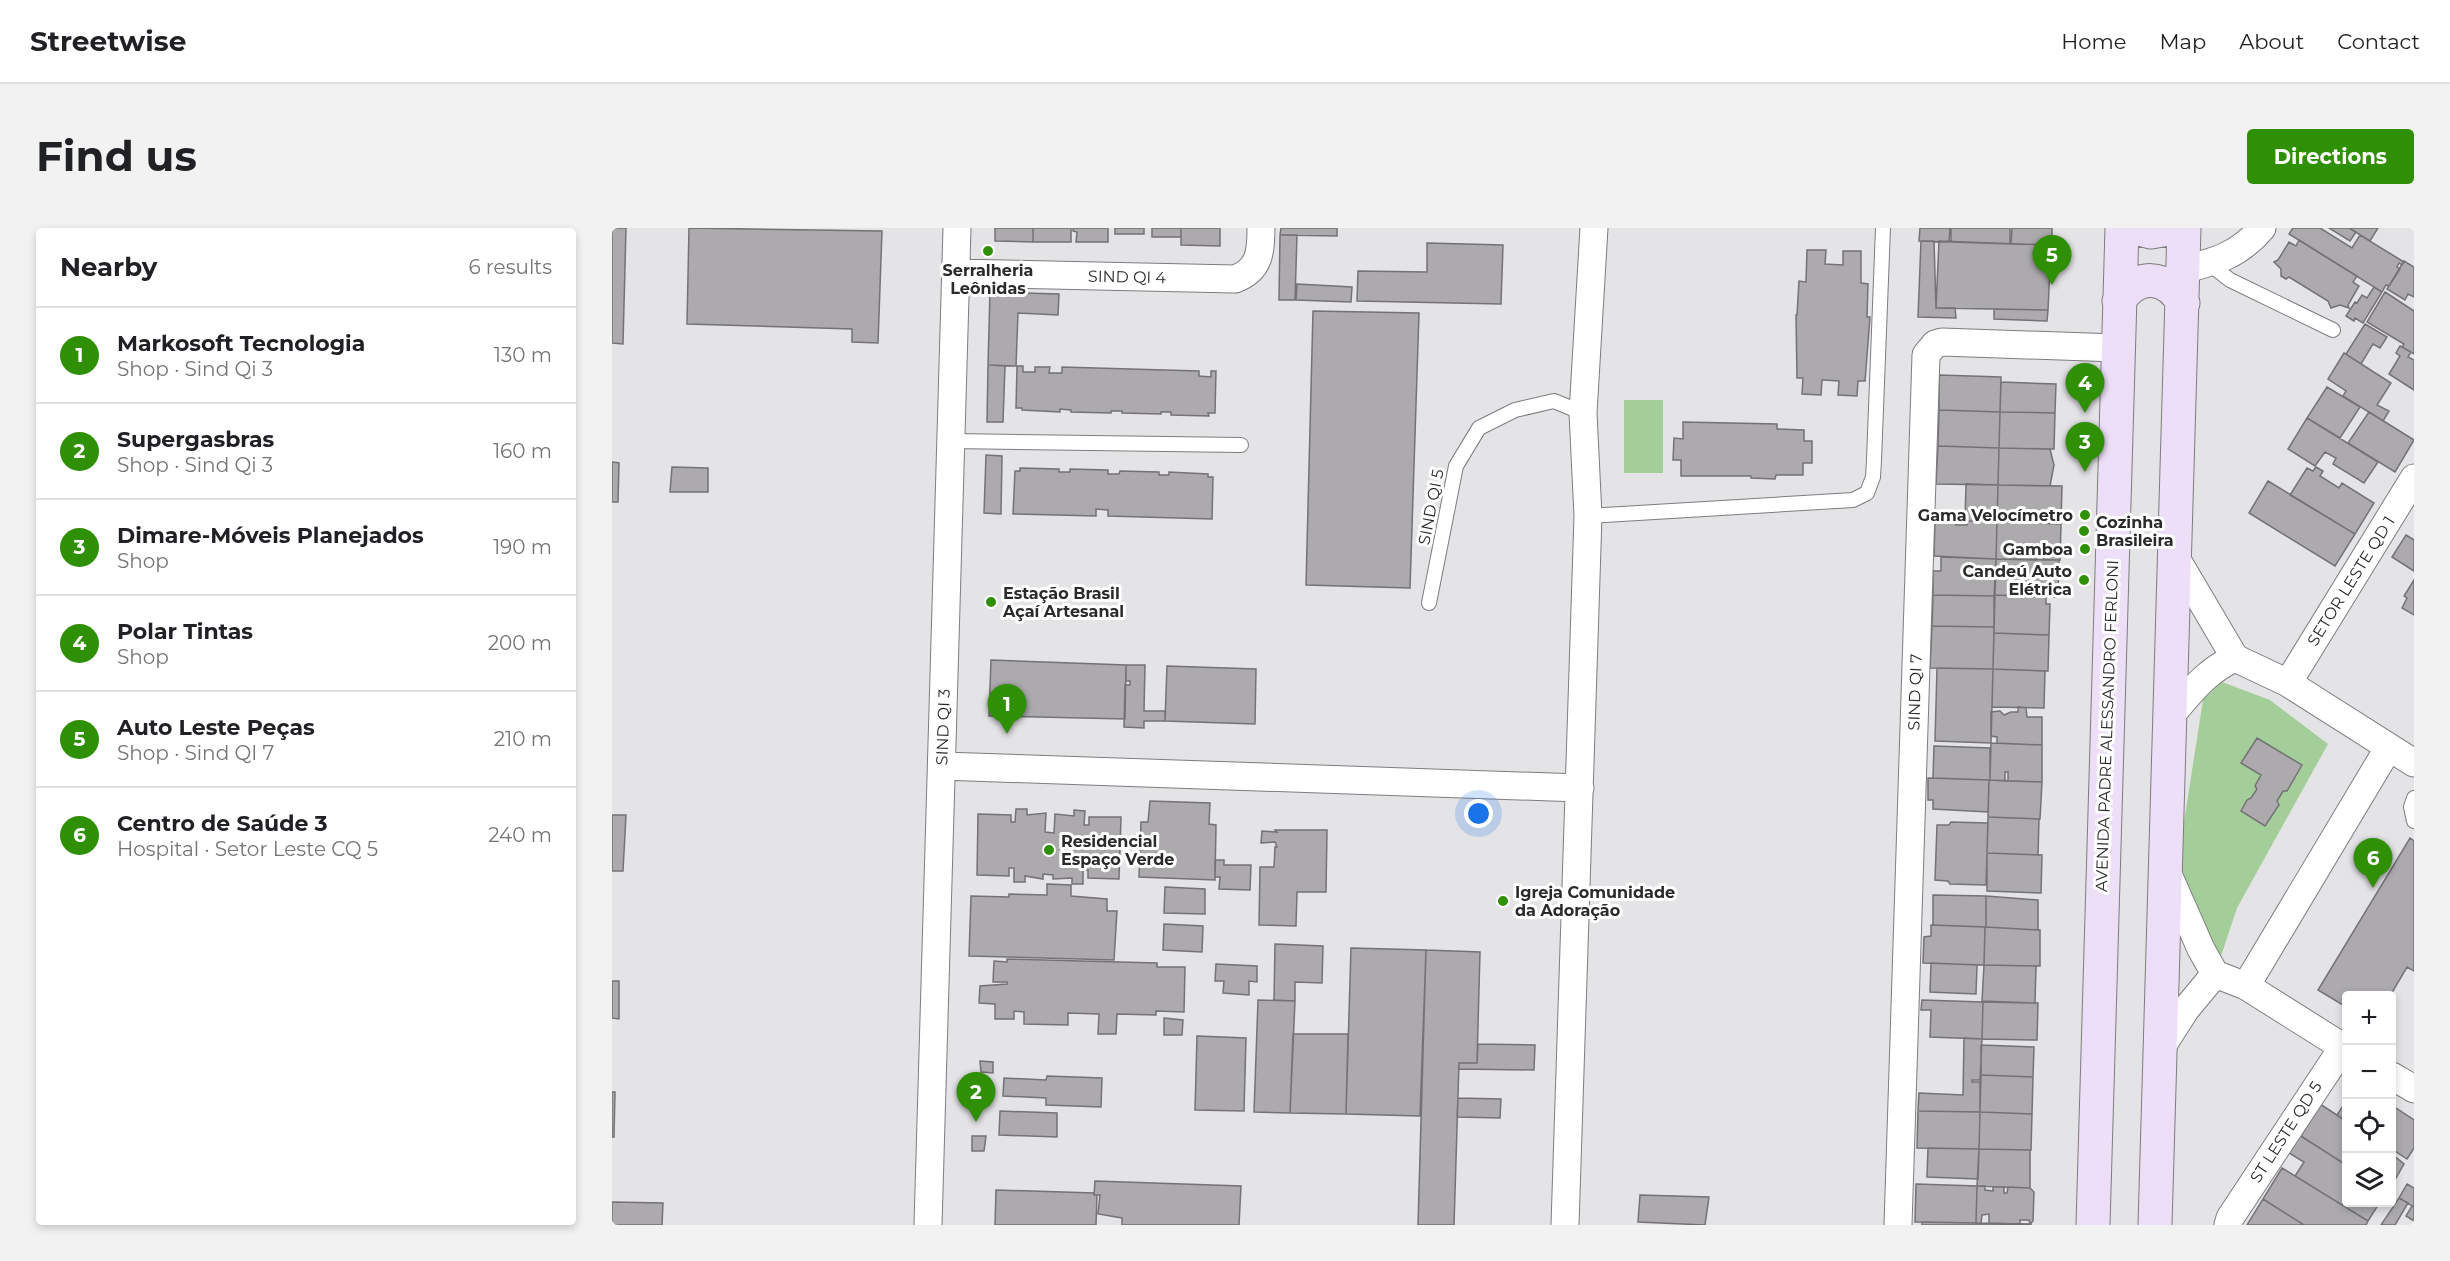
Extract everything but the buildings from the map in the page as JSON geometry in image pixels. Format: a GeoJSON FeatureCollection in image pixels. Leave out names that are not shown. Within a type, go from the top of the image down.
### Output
{"type":"FeatureCollection","features":[{"type":"Feature","properties":{"kind":"main road","name":"AVENIDA PADRE ALESSANDRO FERLONI"},"geometry":{"type":"LineString","coordinates":[[2093,1225],[2122,228]]}},
{"type":"Feature","properties":{"kind":"main road"},"geometry":{"type":"LineString","coordinates":[[2135,228],[2151,232],[2173,228]]}},
{"type":"Feature","properties":{"kind":"main road"},"geometry":{"type":"LineString","coordinates":[[2156,1225],[2182,303],[2196,267],[2184,228]]}},
{"type":"Feature","properties":{"kind":"main road"},"geometry":{"type":"LineString","coordinates":[[2119,301],[2126,289],[2136,282],[2150,281],[2168,284],[2176,291],[2182,303]]}},
{"type":"Feature","properties":{"kind":"street","name":"SIND QI 3"},"geometry":{"type":"LineString","coordinates":[[928,1225],[957,228]]}},
{"type":"Feature","properties":{"kind":"street","name":"SIND QI 4"},"geometry":{"type":"LineString","coordinates":[[956,273],[1234,279],[1245,275],[1254,266],[1261,252],[1261,228]]}},
{"type":"Feature","properties":{"kind":"street"},"geometry":{"type":"LineString","coordinates":[[1565,1225],[1588,516],[1583,414],[1594,228]]}},
{"type":"Feature","properties":{"kind":"street"},"geometry":{"type":"LineString","coordinates":[[2196,267],[2224,258],[2241,248],[2250,242],[2262,228]]}},
{"type":"Feature","properties":{"kind":"street","name":"SIND QI 7"},"geometry":{"type":"LineString","coordinates":[[1898,1225],[1926,355],[1935,344],[1942,342],[2117,348]]}},
{"type":"Feature","properties":{"kind":"street","name":"SETOR LESTE QD 1"},"geometry":{"type":"LineString","coordinates":[[2288,683],[2414,478]]}},
{"type":"Feature","properties":{"kind":"street"},"geometry":{"type":"LineString","coordinates":[[2176,558],[2235,658],[2288,683],[2414,763]]}},
{"type":"Feature","properties":{"kind":"street"},"geometry":{"type":"LineString","coordinates":[[2171,715],[2203,677],[2219,665],[2235,658]]}},
{"type":"Feature","properties":{"kind":"street"},"geometry":{"type":"LineString","coordinates":[[2246,986],[2389,747]]}},
{"type":"Feature","properties":{"kind":"street"},"geometry":{"type":"LineString","coordinates":[[942,766],[1580,788]]}},
{"type":"Feature","properties":{"kind":"street"},"geometry":{"type":"LineString","coordinates":[[2167,871],[2200,949],[2215,974],[2246,986],[2342,1046]]}},
{"type":"Feature","properties":{"kind":"street"},"geometry":{"type":"LineString","coordinates":[[2161,1048],[2186,1009],[2215,974]]}},
{"type":"Feature","properties":{"kind":"street","name":"ST LESTE QD 5"},"geometry":{"type":"LineString","coordinates":[[2229,1221],[2342,1052]]}},
{"type":"Feature","properties":{"kind":"street"},"geometry":{"type":"LineString","coordinates":[[2396,1079],[2414,1089]]}},
{"type":"Feature","properties":{"kind":"lane"},"geometry":{"type":"LineString","coordinates":[[1588,516],[1853,500],[1867,493],[1873,477],[1883,228]]}},
{"type":"Feature","properties":{"kind":"lane"},"geometry":{"type":"LineString","coordinates":[[2196,267],[2230,280],[2333,330]]}},
{"type":"Feature","properties":{"kind":"lane","name":"SIND QI 5"},"geometry":{"type":"LineString","coordinates":[[1429,603],[1456,466],[1479,428],[1515,410],[1554,401],[1583,414]]}},
{"type":"Feature","properties":{"kind":"lane"},"geometry":{"type":"LineString","coordinates":[[952,441],[1241,445]]}},
{"type":"Feature","properties":{"kind":"lane"},"geometry":{"type":"LineString","coordinates":[[2414,798],[2411,807],[2414,821]]}},
{"type":"Feature","properties":{"kind":"green space"},"geometry":{"type":"Polygon","coordinates":[[[1624,400],[1663,400],[1663,473],[1624,473],[1624,400]]]}},
{"type":"Feature","properties":{"kind":"green space"},"geometry":{"type":"Polygon","coordinates":[[[2222,682],[2270,700],[2328,744],[2237,908],[2215,974],[2195,927],[2179,854],[2203,700],[2222,682]]]}},
{"type":"Feature","properties":{"kind":"place","name":"Serralheria Leônidas"},"geometry":{"type":"Point","coordinates":[988,251]}},
{"type":"Feature","properties":{"kind":"place","name":"Auto Leste Peças"},"geometry":{"type":"Point","coordinates":[2052,285]}},
{"type":"Feature","properties":{"kind":"place","name":"Polar Tintas"},"geometry":{"type":"Point","coordinates":[2085,413]}},
{"type":"Feature","properties":{"kind":"place","name":"Dimare-Móveis Planejados"},"geometry":{"type":"Point","coordinates":[2085,472]}},
{"type":"Feature","properties":{"kind":"place","name":"Gama Velocímetro"},"geometry":{"type":"Point","coordinates":[2085,515]}},
{"type":"Feature","properties":{"kind":"place","name":"Cozinha Brasileira"},"geometry":{"type":"Point","coordinates":[2084,531]}},
{"type":"Feature","properties":{"kind":"place","name":"Gamboa"},"geometry":{"type":"Point","coordinates":[2085,549]}},
{"type":"Feature","properties":{"kind":"place","name":"Candeú Auto Elétrica"},"geometry":{"type":"Point","coordinates":[2084,580]}},
{"type":"Feature","properties":{"kind":"place","name":"Estação Brasil Açaí Artesanal"},"geometry":{"type":"Point","coordinates":[991,602]}},
{"type":"Feature","properties":{"kind":"place","name":"Markosoft Tecnologia"},"geometry":{"type":"Point","coordinates":[1007,734]}},
{"type":"Feature","properties":{"kind":"place","name":"Residencial Espaço Verde"},"geometry":{"type":"Point","coordinates":[1049,850]}},
{"type":"Feature","properties":{"kind":"place","name":"Centro de Saúde 3"},"geometry":{"type":"Point","coordinates":[2373,888]}},
{"type":"Feature","properties":{"kind":"place","name":"Igreja Comunidade da Adoração"},"geometry":{"type":"Point","coordinates":[1503,901]}},
{"type":"Feature","properties":{"kind":"place","name":"Supergasbras"},"geometry":{"type":"Point","coordinates":[976,1122]}}]}
